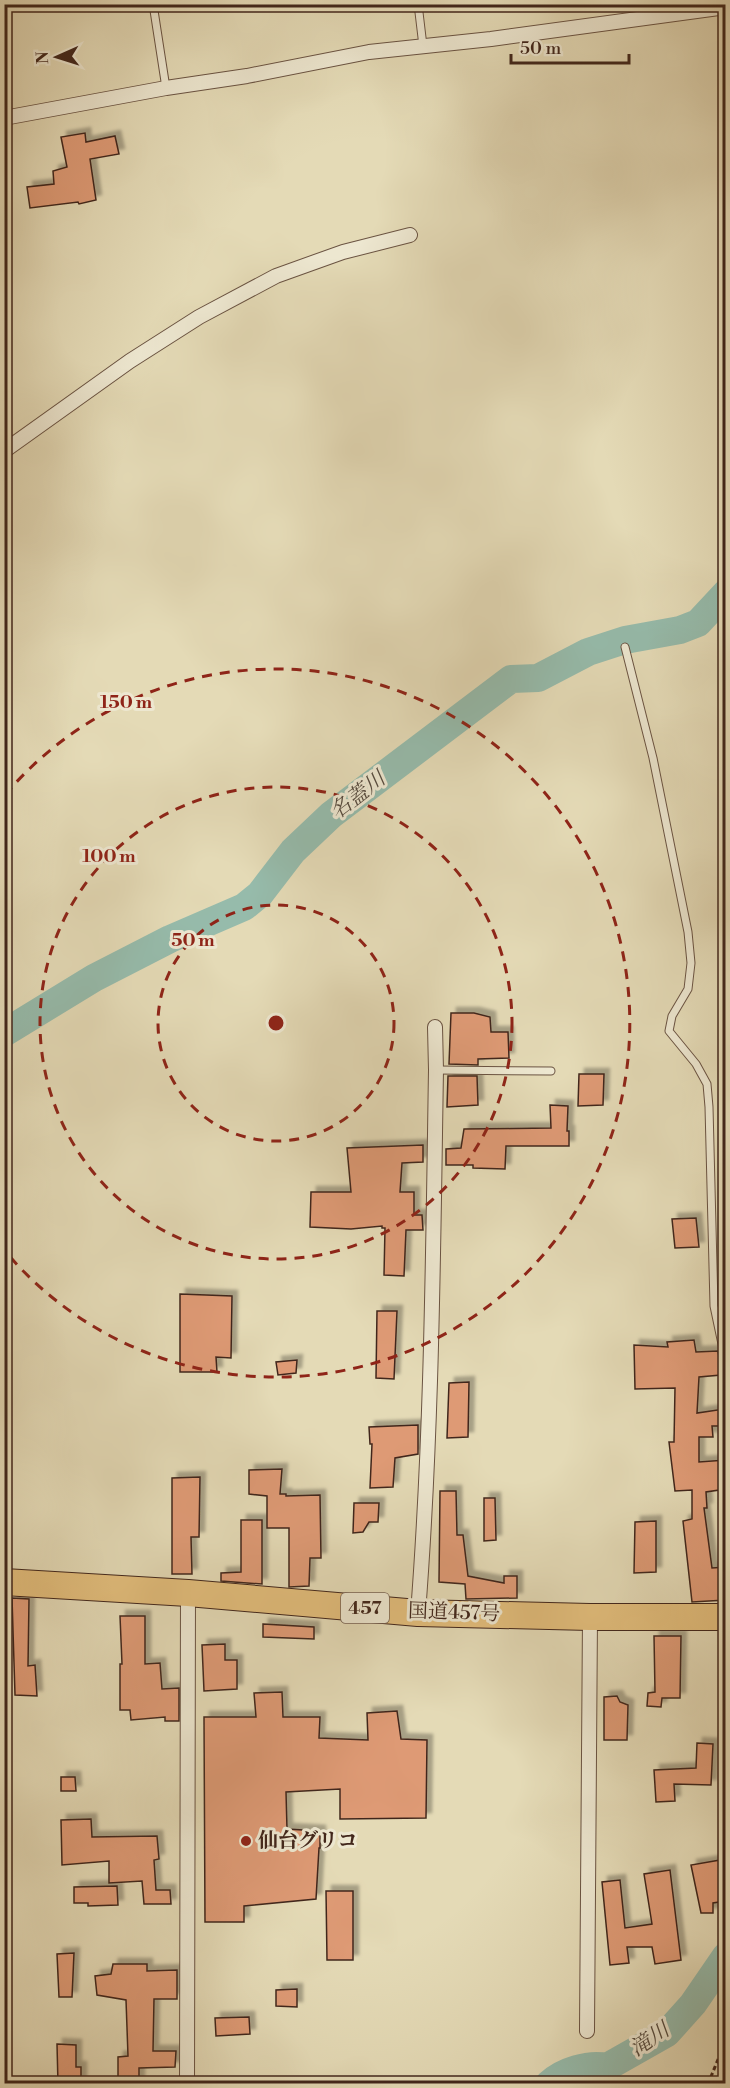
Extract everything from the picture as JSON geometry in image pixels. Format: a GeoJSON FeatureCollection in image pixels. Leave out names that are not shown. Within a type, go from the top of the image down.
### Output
{"type":"FeatureCollection","features":[{"type":"Feature","properties":{"kind":"highway","name":"国道457号"},"geometry":{"type":"LineString","coordinates":[[4,1582],[188,1593],[418,1613],[726,1617]]}},
{"type":"Feature","properties":{"kind":"street"},"geometry":{"type":"LineString","coordinates":[[4,118],[166,88],[247,76],[369,52],[726,8]]}},
{"type":"Feature","properties":{"kind":"street"},"geometry":{"type":"LineString","coordinates":[[4,451],[130,361],[199,317],[276,276],[343,252],[410,235]]}},
{"type":"Feature","properties":{"kind":"street"},"geometry":{"type":"LineString","coordinates":[[418,1613],[427,1498],[430,1397],[435,1027]]}},
{"type":"Feature","properties":{"kind":"street"},"geometry":{"type":"LineString","coordinates":[[187,2084],[188,1593]]}},
{"type":"Feature","properties":{"kind":"street"},"geometry":{"type":"LineString","coordinates":[[587,2031],[590,1617]]}},
{"type":"Feature","properties":{"kind":"lane"},"geometry":{"type":"LineString","coordinates":[[153,4],[166,88]]}},
{"type":"Feature","properties":{"kind":"lane"},"geometry":{"type":"LineString","coordinates":[[418,4],[423,46]]}},
{"type":"Feature","properties":{"kind":"lane"},"geometry":{"type":"LineString","coordinates":[[625,647],[652,758],[688,932],[691,963],[688,989],[672,1016],[669,1031],[696,1064],[707,1084],[714,1306],[726,1363]]}},
{"type":"Feature","properties":{"kind":"lane"},"geometry":{"type":"LineString","coordinates":[[436,1070],[551,1071]]}},
{"type":"Feature","properties":{"kind":"path"},"geometry":{"type":"LineString","coordinates":[[708,2084],[718,2057],[726,2046]]}},
{"type":"Feature","properties":{"kind":"building"},"geometry":{"type":"Polygon","coordinates":[[[85,133],[86,142],[115,136],[119,154],[90,159],[96,200],[79,204],[78,202],[30,208],[27,187],[54,184],[53,171],[67,167],[61,137],[85,133]]]}},
{"type":"Feature","properties":{"kind":"building"},"geometry":{"type":"Polygon","coordinates":[[[451,1013],[474,1013],[490,1017],[491,1032],[508,1032],[509,1058],[478,1059],[478,1065],[449,1064],[451,1013]]]}},
{"type":"Feature","properties":{"kind":"building"},"geometry":{"type":"Polygon","coordinates":[[[579,1074],[604,1074],[603,1105],[578,1106],[579,1074]]]}},
{"type":"Feature","properties":{"kind":"building"},"geometry":{"type":"Polygon","coordinates":[[[448,1076],[477,1076],[478,1105],[447,1107],[448,1076]]]}},
{"type":"Feature","properties":{"kind":"building"},"geometry":{"type":"Polygon","coordinates":[[[550,1105],[568,1106],[569,1146],[506,1146],[505,1169],[473,1168],[473,1165],[446,1165],[446,1149],[461,1148],[464,1129],[551,1128],[550,1105]]]}},
{"type":"Feature","properties":{"kind":"building"},"geometry":{"type":"Polygon","coordinates":[[[423,1145],[423,1162],[402,1163],[400,1192],[414,1192],[414,1215],[422,1215],[423,1230],[406,1230],[404,1276],[384,1275],[385,1228],[382,1226],[351,1229],[310,1227],[311,1192],[351,1192],[347,1148],[423,1145]]]}},
{"type":"Feature","properties":{"kind":"building"},"geometry":{"type":"Polygon","coordinates":[[[696,1218],[699,1247],[675,1248],[672,1219],[696,1218]]]}},
{"type":"Feature","properties":{"kind":"building"},"geometry":{"type":"Polygon","coordinates":[[[180,1294],[232,1296],[231,1358],[216,1357],[217,1372],[180,1372],[180,1294]]]}},
{"type":"Feature","properties":{"kind":"building"},"geometry":{"type":"Polygon","coordinates":[[[377,1311],[397,1311],[394,1379],[376,1378],[377,1311]]]}},
{"type":"Feature","properties":{"kind":"building"},"geometry":{"type":"Polygon","coordinates":[[[694,1340],[696,1352],[718,1351],[720,1361],[721,1375],[699,1377],[697,1413],[724,1409],[726,1426],[712,1426],[713,1437],[699,1437],[699,1462],[726,1460],[726,1489],[706,1492],[707,1508],[704,1508],[712,1568],[726,1567],[726,1600],[692,1602],[683,1521],[692,1519],[692,1490],[675,1491],[669,1442],[674,1442],[675,1388],[635,1389],[634,1345],[668,1347],[667,1342],[694,1340]]]}},
{"type":"Feature","properties":{"kind":"building"},"geometry":{"type":"Polygon","coordinates":[[[297,1360],[296,1373],[278,1375],[276,1362],[297,1360]]]}},
{"type":"Feature","properties":{"kind":"building"},"geometry":{"type":"Polygon","coordinates":[[[469,1382],[468,1437],[447,1438],[449,1383],[469,1382]]]}},
{"type":"Feature","properties":{"kind":"building"},"geometry":{"type":"Polygon","coordinates":[[[418,1425],[418,1454],[395,1458],[393,1487],[370,1488],[372,1444],[370,1444],[369,1427],[418,1425]]]}},
{"type":"Feature","properties":{"kind":"building"},"geometry":{"type":"Polygon","coordinates":[[[282,1469],[280,1494],[286,1494],[286,1496],[320,1495],[321,1558],[310,1558],[309,1586],[289,1587],[289,1528],[267,1528],[267,1496],[249,1494],[249,1470],[282,1469]]]}},
{"type":"Feature","properties":{"kind":"building"},"geometry":{"type":"Polygon","coordinates":[[[200,1477],[199,1537],[191,1537],[192,1574],[172,1574],[172,1478],[200,1477]]]}},
{"type":"Feature","properties":{"kind":"building"},"geometry":{"type":"Polygon","coordinates":[[[440,1491],[456,1491],[457,1535],[463,1535],[468,1576],[504,1583],[504,1576],[517,1576],[517,1598],[466,1599],[465,1584],[439,1582],[440,1491]]]}},
{"type":"Feature","properties":{"kind":"building"},"geometry":{"type":"Polygon","coordinates":[[[484,1498],[495,1498],[496,1540],[484,1541],[484,1498]]]}},
{"type":"Feature","properties":{"kind":"building"},"geometry":{"type":"Polygon","coordinates":[[[354,1503],[379,1503],[378,1522],[369,1522],[363,1532],[353,1533],[354,1503]]]}},
{"type":"Feature","properties":{"kind":"building"},"geometry":{"type":"Polygon","coordinates":[[[241,1520],[262,1520],[262,1584],[221,1581],[221,1573],[241,1572],[241,1520]]]}},
{"type":"Feature","properties":{"kind":"building"},"geometry":{"type":"Polygon","coordinates":[[[656,1521],[656,1572],[634,1573],[635,1522],[656,1521]]]}},
{"type":"Feature","properties":{"kind":"building"},"geometry":{"type":"Polygon","coordinates":[[[12,1598],[29,1599],[28,1666],[35,1665],[37,1696],[15,1695],[12,1598]]]}},
{"type":"Feature","properties":{"kind":"building"},"geometry":{"type":"Polygon","coordinates":[[[120,1616],[145,1616],[145,1664],[160,1663],[162,1689],[179,1688],[179,1721],[165,1721],[165,1717],[131,1720],[130,1710],[120,1710],[120,1664],[122,1664],[120,1616]]]}},
{"type":"Feature","properties":{"kind":"building"},"geometry":{"type":"Polygon","coordinates":[[[263,1624],[314,1627],[314,1639],[263,1637],[263,1624]]]}},
{"type":"Feature","properties":{"kind":"building"},"geometry":{"type":"Polygon","coordinates":[[[654,1636],[681,1636],[680,1698],[662,1698],[661,1707],[647,1706],[648,1693],[655,1692],[654,1636]]]}},
{"type":"Feature","properties":{"kind":"building"},"geometry":{"type":"Polygon","coordinates":[[[225,1644],[225,1660],[237,1660],[237,1689],[204,1691],[202,1645],[225,1644]]]}},
{"type":"Feature","properties":{"kind":"building","name":"仙台グリコ"},"geometry":{"type":"Polygon","coordinates":[[[282,1692],[283,1717],[320,1717],[319,1738],[368,1740],[367,1713],[397,1711],[401,1739],[427,1740],[426,1818],[340,1819],[340,1789],[286,1792],[287,1829],[320,1831],[316,1899],[244,1906],[244,1922],[205,1922],[204,1717],[256,1717],[254,1693],[282,1692]]]}},
{"type":"Feature","properties":{"kind":"building"},"geometry":{"type":"Polygon","coordinates":[[[617,1696],[620,1702],[628,1705],[627,1740],[604,1740],[604,1697],[617,1696]]]}},
{"type":"Feature","properties":{"kind":"building"},"geometry":{"type":"Polygon","coordinates":[[[697,1743],[713,1744],[711,1785],[674,1784],[675,1801],[656,1802],[654,1770],[696,1768],[697,1743]]]}},
{"type":"Feature","properties":{"kind":"building"},"geometry":{"type":"Polygon","coordinates":[[[61,1777],[75,1777],[76,1791],[61,1791],[61,1777]]]}},
{"type":"Feature","properties":{"kind":"building"},"geometry":{"type":"Polygon","coordinates":[[[91,1819],[92,1837],[157,1836],[159,1859],[154,1860],[156,1890],[170,1890],[171,1904],[144,1904],[142,1881],[109,1883],[109,1861],[62,1865],[61,1820],[91,1819]]]}},
{"type":"Feature","properties":{"kind":"building"},"geometry":{"type":"Polygon","coordinates":[[[726,1859],[726,1901],[713,1903],[713,1913],[701,1913],[691,1865],[726,1859]]]}},
{"type":"Feature","properties":{"kind":"building"},"geometry":{"type":"Polygon","coordinates":[[[670,1870],[681,1960],[655,1964],[652,1947],[627,1947],[629,1963],[610,1965],[602,1882],[620,1880],[625,1928],[652,1924],[644,1874],[670,1870]]]}},
{"type":"Feature","properties":{"kind":"building"},"geometry":{"type":"Polygon","coordinates":[[[117,1886],[118,1905],[88,1906],[88,1903],[74,1903],[74,1887],[117,1886]]]}},
{"type":"Feature","properties":{"kind":"building"},"geometry":{"type":"Polygon","coordinates":[[[326,1891],[353,1891],[353,1960],[327,1960],[326,1891]]]}},
{"type":"Feature","properties":{"kind":"building"},"geometry":{"type":"Polygon","coordinates":[[[74,1953],[72,1997],[59,1997],[57,1954],[74,1953]]]}},
{"type":"Feature","properties":{"kind":"building"},"geometry":{"type":"Polygon","coordinates":[[[113,1964],[147,1964],[147,1971],[177,1970],[177,1999],[154,1999],[153,2051],[176,2051],[175,2067],[139,2068],[139,2084],[118,2084],[118,2057],[128,2056],[126,2000],[97,1995],[95,1976],[111,1974],[113,1964]]]}},
{"type":"Feature","properties":{"kind":"building"},"geometry":{"type":"Polygon","coordinates":[[[297,1989],[297,2007],[276,2006],[276,1990],[297,1989]]]}},
{"type":"Feature","properties":{"kind":"building"},"geometry":{"type":"Polygon","coordinates":[[[249,2017],[250,2034],[216,2036],[215,2018],[249,2017]]]}},
{"type":"Feature","properties":{"kind":"building"},"geometry":{"type":"Polygon","coordinates":[[[57,2044],[76,2045],[76,2067],[81,2067],[81,2084],[58,2084],[57,2044]]]}},
{"type":"Feature","properties":{"kind":"waterway","name":"名蓋川"},"geometry":{"type":"LineString","coordinates":[[4,1033],[94,978],[170,939],[244,907],[260,894],[293,851],[331,815],[511,679],[538,678],[588,652],[625,640],[680,630],[698,623],[726,593]]}},
{"type":"Feature","properties":{"kind":"waterway","name":"滝川"},"geometry":{"type":"LineString","coordinates":[[549,2084],[561,2075],[576,2069],[592,2066],[607,2067],[667,2033],[693,2004],[726,1956]]}},
{"type":"Feature","properties":{"kind":"place","name":"仙台グリコ"},"geometry":{"type":"Point","coordinates":[246,1841]}}]}
